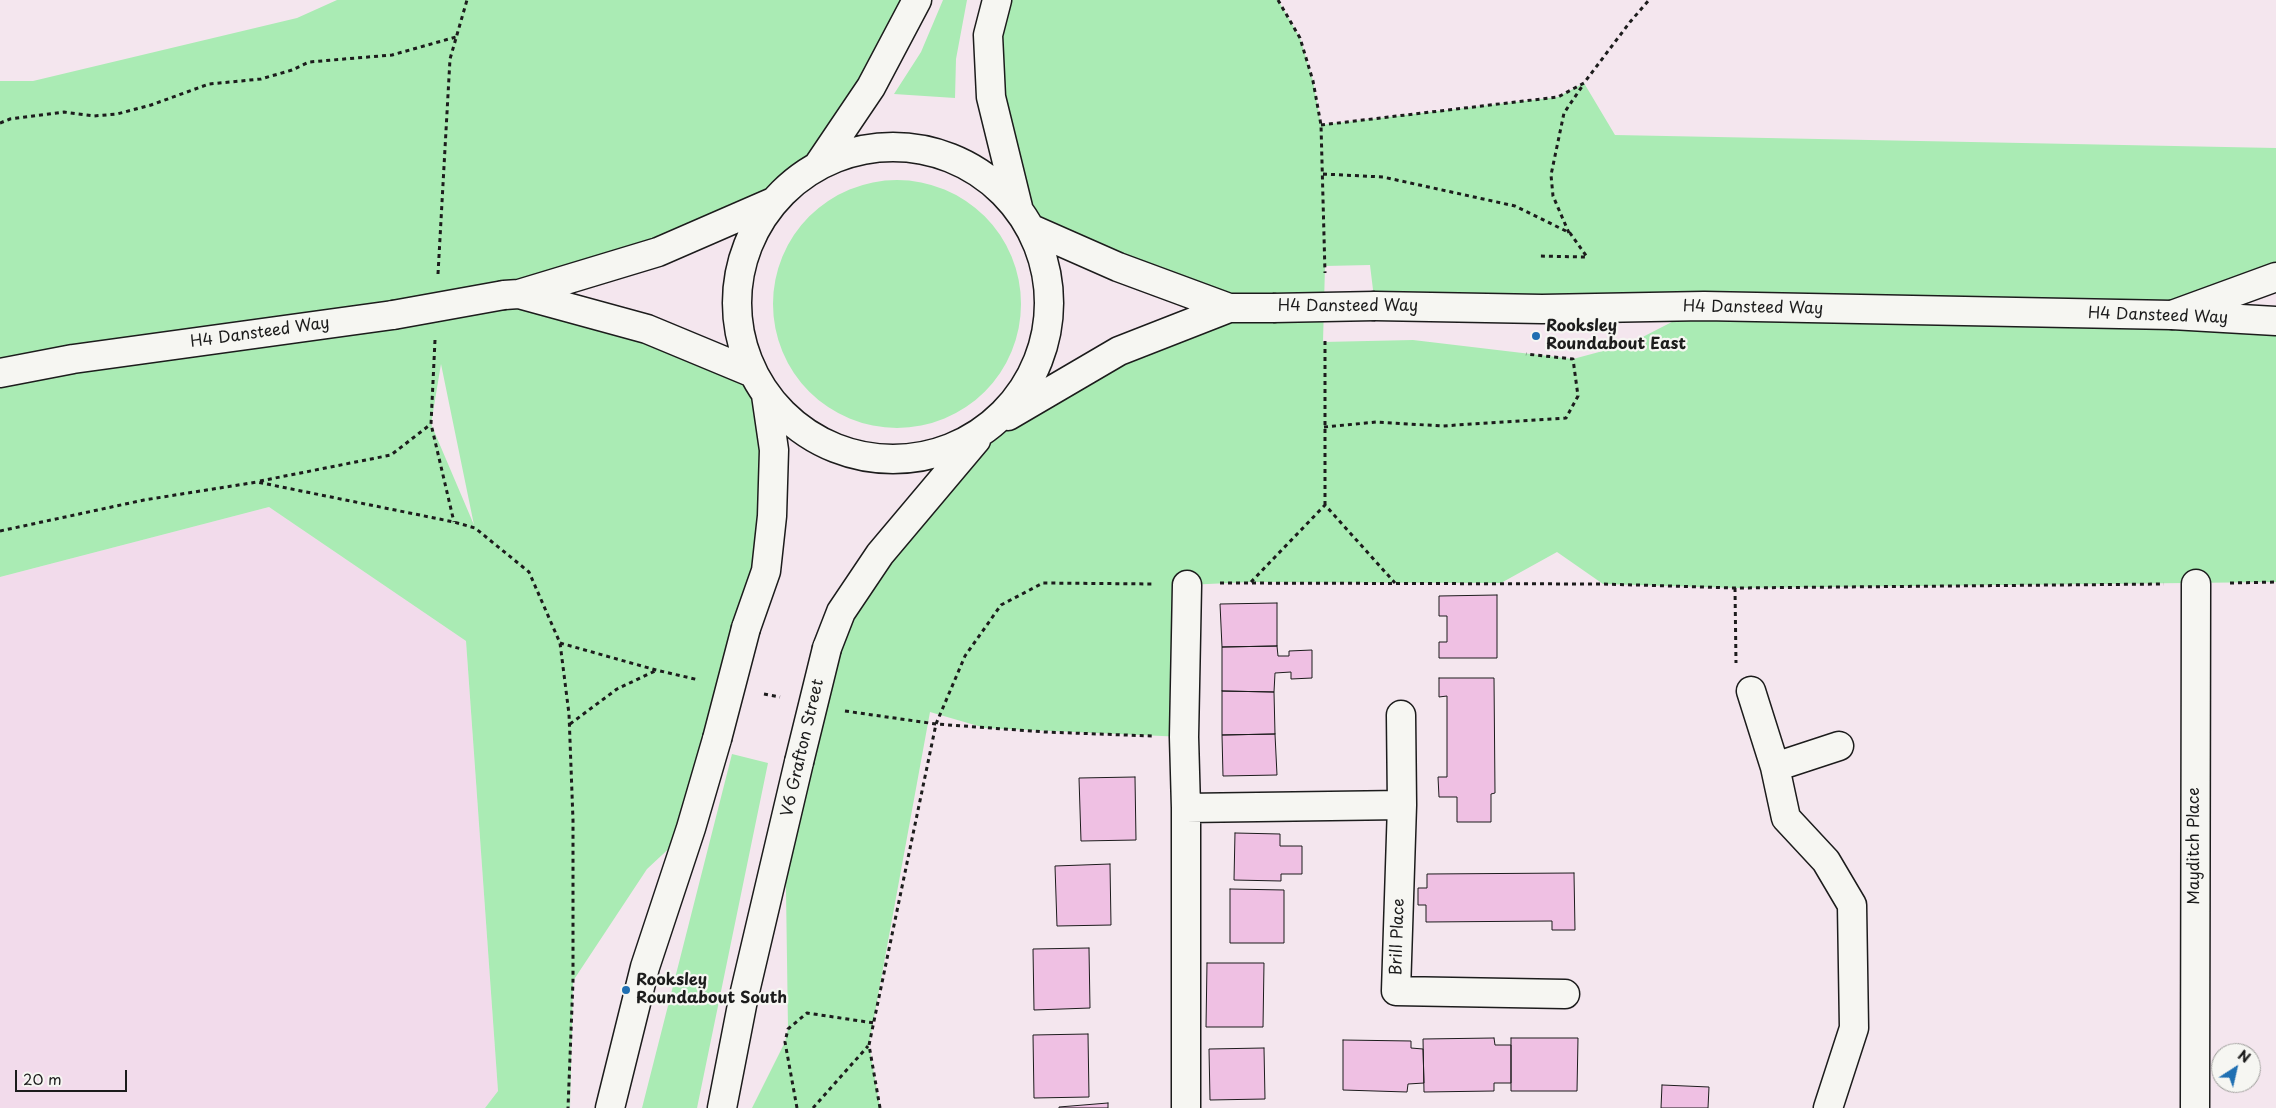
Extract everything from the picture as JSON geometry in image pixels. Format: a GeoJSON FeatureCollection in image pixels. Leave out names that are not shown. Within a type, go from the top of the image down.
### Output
{"type":"FeatureCollection","features":[{"type":"Feature","properties":{"kind":"street"},"geometry":{"type":"LineString","coordinates":[[819,164],[871,87],[918,0]]}},
{"type":"Feature","properties":{"kind":"street"},"geometry":{"type":"LineString","coordinates":[[997,0],[988,35],[990,97],[1026,220]]}},
{"type":"Feature","properties":{"kind":"street"},"geometry":{"type":"LineString","coordinates":[[610,1108],[645,967],[691,828],[746,628],[766,571],[772,516],[774,450],[760,384],[743,349],[736,306],[740,273],[749,241],[773,202],[793,183],[819,164],[855,151],[902,147],[921,149],[965,164],[996,185],[1026,220]]}},
{"type":"Feature","properties":{"kind":"street","name":"H4 Dansteed Way"},"geometry":{"type":"LineString","coordinates":[[0,372],[73,359],[393,315],[512,294],[658,252],[773,202]]}},
{"type":"Feature","properties":{"kind":"street","name":"H4 Dansteed Way"},"geometry":{"type":"LineString","coordinates":[[1026,220],[1118,267],[1230,308],[1375,306],[1542,309],[1704,306],[2172,315],[2276,321]]}},
{"type":"Feature","properties":{"kind":"street","name":"V6 Grafton Street"},"geometry":{"type":"LineString","coordinates":[[722,1108],[744,1000],[826,648],[841,612],[880,554],[991,427],[1035,372],[1049,323],[1049,284],[1026,220]]}},
{"type":"Feature","properties":{"kind":"street"},"geometry":{"type":"LineString","coordinates":[[2172,315],[2276,277]]}},
{"type":"Feature","properties":{"kind":"street","name":"H4 Dansteed Way"},"geometry":{"type":"LineString","coordinates":[[512,294],[647,329],[760,384],[790,422],[830,447],[865,457],[890,460],[914,459],[950,449],[991,427],[1119,351],[1230,308]]}},
{"type":"Feature","properties":{"kind":"street","name":"Mayditch Place"},"geometry":{"type":"LineString","coordinates":[[2195,1108],[2196,584]]}},
{"type":"Feature","properties":{"kind":"street"},"geometry":{"type":"LineString","coordinates":[[1186,1108],[1186,808],[1184,737],[1187,585]]}},
{"type":"Feature","properties":{"kind":"street"},"geometry":{"type":"LineString","coordinates":[[1751,691],[1775,768],[1786,818],[1826,860],[1852,906],[1854,1028],[1828,1108]]}},
{"type":"Feature","properties":{"kind":"street","name":"Brill Place"},"geometry":{"type":"LineString","coordinates":[[1401,715],[1402,804],[1396,991],[1565,994]]}},
{"type":"Feature","properties":{"kind":"street"},"geometry":{"type":"LineString","coordinates":[[1775,768],[1839,746]]}},
{"type":"Feature","properties":{"kind":"street"},"geometry":{"type":"LineString","coordinates":[[1186,808],[1402,804]]}},
{"type":"Feature","properties":{"kind":"path"},"geometry":{"type":"LineString","coordinates":[[438,279],[450,59],[467,0]]}},
{"type":"Feature","properties":{"kind":"path"},"geometry":{"type":"LineString","coordinates":[[1278,0],[1300,38],[1313,81],[1321,125],[1324,174],[1325,275]]}},
{"type":"Feature","properties":{"kind":"path"},"geometry":{"type":"LineString","coordinates":[[1537,256],[1587,257],[1570,233],[1553,196],[1551,175],[1564,113],[1584,83],[1649,0]]}},
{"type":"Feature","properties":{"kind":"path"},"geometry":{"type":"LineString","coordinates":[[0,122],[64,112],[94,116],[117,114],[151,105],[209,84],[262,79],[292,70],[308,62],[392,55],[456,38]]}},
{"type":"Feature","properties":{"kind":"path"},"geometry":{"type":"LineString","coordinates":[[1321,125],[1558,98],[1584,83]]}},
{"type":"Feature","properties":{"kind":"path"},"geometry":{"type":"LineString","coordinates":[[1324,174],[1383,177],[1515,206],[1570,233]]}},
{"type":"Feature","properties":{"kind":"path"},"geometry":{"type":"LineString","coordinates":[[1325,332],[1324,505],[1396,583]]}},
{"type":"Feature","properties":{"kind":"path"},"geometry":{"type":"LineString","coordinates":[[436,338],[431,424],[454,522]]}},
{"type":"Feature","properties":{"kind":"path"},"geometry":{"type":"LineString","coordinates":[[1324,427],[1377,422],[1442,426],[1566,418],[1578,396],[1574,359],[1526,354]]}},
{"type":"Feature","properties":{"kind":"path"},"geometry":{"type":"LineString","coordinates":[[0,531],[144,500],[257,482],[392,455],[431,424]]}},
{"type":"Feature","properties":{"kind":"path"},"geometry":{"type":"LineString","coordinates":[[257,482],[454,522],[475,528],[529,572],[560,643],[569,724],[573,820],[573,981],[568,1108]]}},
{"type":"Feature","properties":{"kind":"path"},"geometry":{"type":"LineString","coordinates":[[1250,582],[1324,505]]}},
{"type":"Feature","properties":{"kind":"path"},"geometry":{"type":"LineString","coordinates":[[880,1108],[869,1045],[936,724],[965,656],[1001,605],[1043,583],[1187,585],[1250,582],[1603,584],[1735,588],[2276,582]]}},
{"type":"Feature","properties":{"kind":"path"},"geometry":{"type":"LineString","coordinates":[[1735,588],[1736,668],[1751,691]]}},
{"type":"Feature","properties":{"kind":"path"},"geometry":{"type":"LineString","coordinates":[[569,724],[617,688],[656,670]]}},
{"type":"Feature","properties":{"kind":"path"},"geometry":{"type":"LineString","coordinates":[[936,724],[1044,732],[1184,737]]}},
{"type":"Feature","properties":{"kind":"path"},"geometry":{"type":"LineString","coordinates":[[797,1108],[785,1042],[788,1029],[808,1013],[874,1023]]}},
{"type":"Feature","properties":{"kind":"path"},"geometry":{"type":"LineString","coordinates":[[813,1108],[869,1045]]}},
{"type":"Feature","properties":{"kind":"shaded area"},"geometry":{"type":"Polygon","coordinates":[[[269,507],[466,641],[498,1091],[485,1108],[0,1108],[0,577],[269,507]]]}},
{"type":"Feature","properties":{"kind":"green space"},"geometry":{"type":"Polygon","coordinates":[[[337,0],[917,0],[819,164],[793,183],[773,202],[520,293],[753,373],[766,395],[772,516],[691,828],[647,869],[573,981],[570,1108],[485,1108],[498,1091],[466,641],[269,507],[0,577],[0,81],[33,81],[297,18],[337,0]],[[441,364],[431,424],[474,525],[441,364]]]}},
{"type":"Feature","properties":{"kind":"green space"},"geometry":{"type":"Polygon","coordinates":[[[943,0],[967,0],[956,59],[955,98],[894,94],[921,52],[943,0]]]}},
{"type":"Feature","properties":{"kind":"green space"},"geometry":{"type":"Polygon","coordinates":[[[998,0],[1278,0],[1300,38],[1313,81],[1321,125],[1558,97],[1584,83],[1615,135],[2276,148],[2276,277],[2173,314],[2276,321],[2276,582],[1735,588],[1603,584],[1557,552],[1501,583],[1250,582],[1187,585],[1184,737],[985,728],[930,712],[869,1045],[880,1108],[752,1108],[785,1042],[788,1029],[785,821],[827,648],[982,433],[1000,420],[1229,308],[1034,230],[1019,209],[991,97],[998,0]],[[1370,265],[1325,266],[1323,342],[1413,340],[1573,359],[1629,344],[1703,306],[1375,306],[1370,265]]]}},
{"type":"Feature","properties":{"kind":"green space"},"geometry":{"type":"Polygon","coordinates":[[[897,180],[921,182],[944,189],[966,201],[985,216],[1000,235],[1012,257],[1019,280],[1021,304],[1019,328],[1012,351],[1000,373],[985,392],[966,407],[944,419],[921,426],[897,428],[873,426],[850,419],[828,407],[809,392],[794,373],[782,351],[775,328],[773,304],[775,280],[782,257],[794,235],[809,216],[828,201],[850,189],[873,182],[897,180]]]}},
{"type":"Feature","properties":{"kind":"green space"},"geometry":{"type":"Polygon","coordinates":[[[732,754],[768,763],[697,1108],[642,1108],[732,754]]]}},
{"type":"Feature","properties":{"kind":"building"},"geometry":{"type":"Polygon","coordinates":[[[1497,595],[1497,658],[1439,658],[1439,642],[1447,642],[1447,616],[1439,616],[1439,596],[1497,595]]]}},
{"type":"Feature","properties":{"kind":"building"},"geometry":{"type":"Polygon","coordinates":[[[1277,603],[1277,646],[1222,647],[1220,604],[1277,603]]]}},
{"type":"Feature","properties":{"kind":"building"},"geometry":{"type":"Polygon","coordinates":[[[1277,646],[1278,656],[1289,656],[1289,651],[1312,650],[1312,678],[1291,679],[1291,672],[1275,673],[1274,692],[1222,691],[1222,647],[1277,646]]]}},
{"type":"Feature","properties":{"kind":"building"},"geometry":{"type":"Polygon","coordinates":[[[1439,678],[1494,678],[1495,793],[1491,794],[1491,822],[1457,822],[1457,797],[1439,797],[1438,777],[1447,777],[1447,696],[1439,697],[1439,678]]]}},
{"type":"Feature","properties":{"kind":"building"},"geometry":{"type":"Polygon","coordinates":[[[1222,691],[1274,692],[1275,734],[1222,735],[1222,691]]]}},
{"type":"Feature","properties":{"kind":"building"},"geometry":{"type":"Polygon","coordinates":[[[1275,734],[1277,775],[1223,776],[1222,735],[1275,734]]]}},
{"type":"Feature","properties":{"kind":"building"},"geometry":{"type":"Polygon","coordinates":[[[1135,777],[1136,840],[1081,841],[1079,778],[1135,777]]]}},
{"type":"Feature","properties":{"kind":"building"},"geometry":{"type":"Polygon","coordinates":[[[1235,833],[1280,834],[1280,846],[1302,846],[1302,874],[1281,874],[1281,881],[1234,880],[1235,833]]]}},
{"type":"Feature","properties":{"kind":"building"},"geometry":{"type":"Polygon","coordinates":[[[1110,864],[1111,925],[1057,926],[1055,866],[1110,864]]]}},
{"type":"Feature","properties":{"kind":"building"},"geometry":{"type":"Polygon","coordinates":[[[1574,873],[1575,930],[1552,930],[1552,921],[1426,922],[1426,905],[1418,905],[1418,888],[1427,888],[1427,874],[1574,873]]]}},
{"type":"Feature","properties":{"kind":"building"},"geometry":{"type":"Polygon","coordinates":[[[1230,889],[1284,890],[1284,943],[1230,943],[1230,889]]]}},
{"type":"Feature","properties":{"kind":"building"},"geometry":{"type":"Polygon","coordinates":[[[1089,948],[1090,1008],[1034,1010],[1033,949],[1089,948]]]}},
{"type":"Feature","properties":{"kind":"building"},"geometry":{"type":"Polygon","coordinates":[[[1207,963],[1264,963],[1263,1027],[1206,1027],[1207,963]]]}},
{"type":"Feature","properties":{"kind":"building"},"geometry":{"type":"Polygon","coordinates":[[[1088,1034],[1089,1097],[1034,1098],[1033,1035],[1088,1034]]]}},
{"type":"Feature","properties":{"kind":"building"},"geometry":{"type":"Polygon","coordinates":[[[1494,1038],[1495,1045],[1511,1045],[1511,1083],[1494,1083],[1494,1091],[1424,1092],[1423,1039],[1494,1038]]]}},
{"type":"Feature","properties":{"kind":"building"},"geometry":{"type":"Polygon","coordinates":[[[1511,1038],[1578,1038],[1577,1091],[1511,1091],[1511,1038]]]}},
{"type":"Feature","properties":{"kind":"building"},"geometry":{"type":"Polygon","coordinates":[[[1343,1040],[1411,1041],[1411,1048],[1423,1049],[1424,1083],[1408,1084],[1407,1092],[1343,1090],[1343,1040]]]}},
{"type":"Feature","properties":{"kind":"building"},"geometry":{"type":"Polygon","coordinates":[[[1264,1048],[1265,1099],[1210,1100],[1209,1049],[1264,1048]]]}},
{"type":"Feature","properties":{"kind":"building"},"geometry":{"type":"Polygon","coordinates":[[[1662,1085],[1709,1087],[1708,1108],[1661,1108],[1662,1085]]]}},
{"type":"Feature","properties":{"kind":"building"},"geometry":{"type":"Polygon","coordinates":[[[1108,1103],[1108,1108],[1059,1108],[1059,1107],[1108,1103]]]}},
{"type":"Feature","properties":{"kind":"place","name":"Rooksley Roundabout East"},"geometry":{"type":"Point","coordinates":[1536,336]}},
{"type":"Feature","properties":{"kind":"place","name":"Rooksley Roundabout South"},"geometry":{"type":"Point","coordinates":[626,990]}}]}
